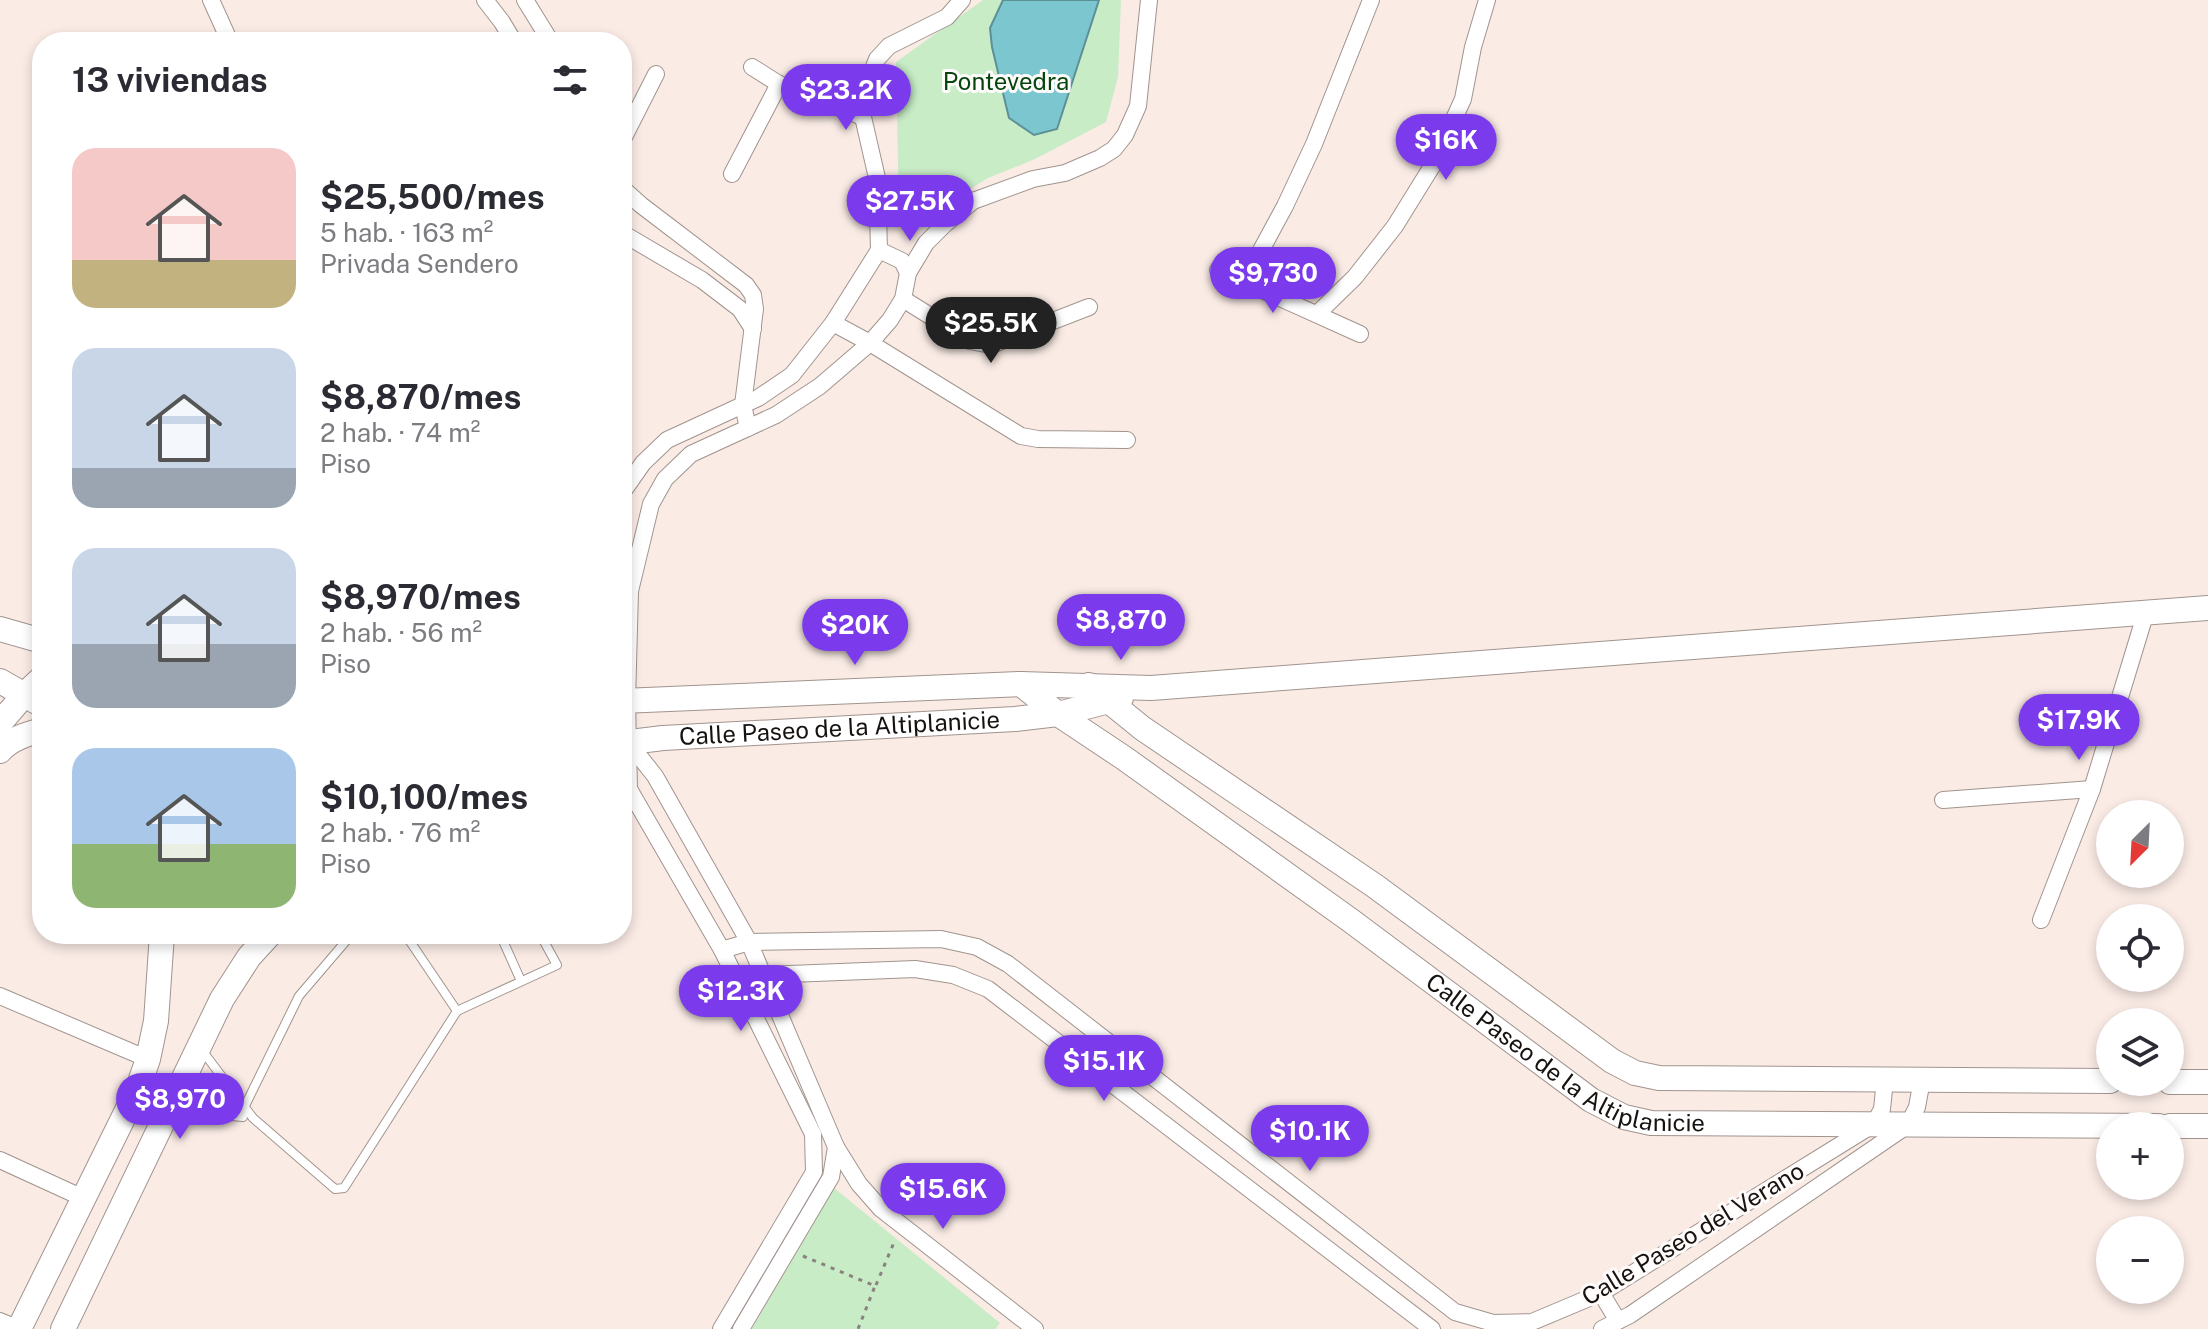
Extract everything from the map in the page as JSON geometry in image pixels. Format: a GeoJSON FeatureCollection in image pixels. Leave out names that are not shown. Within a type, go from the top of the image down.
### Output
{"type":"FeatureCollection","features":[{"type":"Feature","properties":{"kind":"street"},"geometry":{"type":"LineString","coordinates":[[211,0],[225,32]]}},
{"type":"Feature","properties":{"kind":"street"},"geometry":{"type":"LineString","coordinates":[[485,0],[508,32]]}},
{"type":"Feature","properties":{"kind":"street"},"geometry":{"type":"LineString","coordinates":[[525,0],[545,32]]}},
{"type":"Feature","properties":{"kind":"street"},"geometry":{"type":"LineString","coordinates":[[632,479],[667,440],[743,405],[792,375],[833,323],[879,250],[877,178],[863,117],[869,80],[877,59],[889,46],[947,17],[962,0]]}},
{"type":"Feature","properties":{"kind":"street"},"geometry":{"type":"LineString","coordinates":[[632,583],[651,504],[665,479],[691,454],[776,415],[820,386],[870,343],[903,299],[908,273],[926,243],[945,224],[973,201],[1033,179],[1065,173],[1114,149],[1125,135],[1138,106],[1149,0]]}},
{"type":"Feature","properties":{"kind":"street"},"geometry":{"type":"LineString","coordinates":[[1245,280],[1314,144],[1371,0]]}},
{"type":"Feature","properties":{"kind":"street"},"geometry":{"type":"LineString","coordinates":[[1317,314],[1355,277],[1387,236],[1434,163],[1463,99],[1473,47],[1487,0]]}},
{"type":"Feature","properties":{"kind":"street"},"geometry":{"type":"LineString","coordinates":[[752,67],[779,84],[863,117]]}},
{"type":"Feature","properties":{"kind":"street"},"geometry":{"type":"LineString","coordinates":[[632,121],[656,74]]}},
{"type":"Feature","properties":{"kind":"street"},"geometry":{"type":"LineString","coordinates":[[732,174],[779,84]]}},
{"type":"Feature","properties":{"kind":"street"},"geometry":{"type":"LineString","coordinates":[[632,197],[746,285],[753,295],[755,309],[743,405],[748,428]]}},
{"type":"Feature","properties":{"kind":"street"},"geometry":{"type":"LineString","coordinates":[[632,239],[702,280],[740,309],[753,329]]}},
{"type":"Feature","properties":{"kind":"street"},"geometry":{"type":"LineString","coordinates":[[879,250],[902,261],[908,273]]}},
{"type":"Feature","properties":{"kind":"street"},"geometry":{"type":"LineString","coordinates":[[1218,270],[1360,334]]}},
{"type":"Feature","properties":{"kind":"street"},"geometry":{"type":"LineString","coordinates":[[903,299],[970,341],[991,345],[1089,307]]}},
{"type":"Feature","properties":{"kind":"street"},"geometry":{"type":"LineString","coordinates":[[833,323],[1021,436],[1127,440]]}},
{"type":"Feature","properties":{"kind":"street"},"geometry":{"type":"LineString","coordinates":[[1089,685],[1151,688],[2208,608]]}},
{"type":"Feature","properties":{"kind":"street"},"geometry":{"type":"LineString","coordinates":[[2041,920],[2092,789],[2146,612]]}},
{"type":"Feature","properties":{"kind":"street"},"geometry":{"type":"LineString","coordinates":[[0,629],[32,638]]}},
{"type":"Feature","properties":{"kind":"street"},"geometry":{"type":"LineString","coordinates":[[0,681],[32,691]]}},
{"type":"Feature","properties":{"kind":"street","name":"Calle Paseo de la Altiplanicie"},"geometry":{"type":"LineString","coordinates":[[1021,684],[1058,714],[1350,920],[1591,1100],[1624,1117],[1651,1123],[2096,1126]]}},
{"type":"Feature","properties":{"kind":"street","name":"Calle Paseo de la Altiplanicie"},"geometry":{"type":"LineString","coordinates":[[632,701],[1021,684],[1089,685],[1142,728],[1375,886],[1612,1061],[1635,1073],[1659,1078],[2096,1081]]}},
{"type":"Feature","properties":{"kind":"street"},"geometry":{"type":"LineString","coordinates":[[1109,703],[1151,688]]}},
{"type":"Feature","properties":{"kind":"street"},"geometry":{"type":"LineString","coordinates":[[0,723],[32,695]]}},
{"type":"Feature","properties":{"kind":"street","name":"Calle Paseo de la Altiplanicie"},"geometry":{"type":"LineString","coordinates":[[632,742],[1015,719],[1109,703]]}},
{"type":"Feature","properties":{"kind":"street"},"geometry":{"type":"LineString","coordinates":[[0,751],[5,745],[32,733]]}},
{"type":"Feature","properties":{"kind":"street"},"geometry":{"type":"LineString","coordinates":[[632,751],[655,776],[749,942],[836,1147],[859,1184],[881,1209],[1035,1329]]}},
{"type":"Feature","properties":{"kind":"street"},"geometry":{"type":"LineString","coordinates":[[1943,800],[2092,789]]}},
{"type":"Feature","properties":{"kind":"street"},"geometry":{"type":"LineString","coordinates":[[632,794],[722,950],[813,1134],[814,1172],[721,1329]]}},
{"type":"Feature","properties":{"kind":"street"},"geometry":{"type":"LineString","coordinates":[[1350,920],[1375,886]]}},
{"type":"Feature","properties":{"kind":"street","name":"Calle Paseo del Verano"},"geometry":{"type":"LineString","coordinates":[[722,950],[749,942],[941,939],[977,947],[1008,964],[1455,1312],[1493,1323],[1532,1322],[1601,1293],[1874,1124]]}},
{"type":"Feature","properties":{"kind":"street"},"geometry":{"type":"LineString","coordinates":[[0,1321],[19,1329],[138,1088],[156,1021],[161,944]]}},
{"type":"Feature","properties":{"kind":"street"},"geometry":{"type":"LineString","coordinates":[[63,1329],[222,999],[261,944]]}},
{"type":"Feature","properties":{"kind":"street"},"geometry":{"type":"LineString","coordinates":[[738,982],[765,975],[915,969],[953,975],[988,989],[1432,1329]]}},
{"type":"Feature","properties":{"kind":"street"},"geometry":{"type":"LineString","coordinates":[[0,996],[148,1059]]}},
{"type":"Feature","properties":{"kind":"street"},"geometry":{"type":"LineString","coordinates":[[1098,1073],[1115,1049]]}},
{"type":"Feature","properties":{"kind":"street"},"geometry":{"type":"LineString","coordinates":[[1874,1124],[1882,1109],[1885,1080]]}},
{"type":"Feature","properties":{"kind":"street"},"geometry":{"type":"LineString","coordinates":[[1908,1125],[1917,1107],[1922,1080]]}},
{"type":"Feature","properties":{"kind":"street"},"geometry":{"type":"LineString","coordinates":[[2184,1082],[2208,1082]]}},
{"type":"Feature","properties":{"kind":"street","name":"Calle Paseo del Verano"},"geometry":{"type":"LineString","coordinates":[[1602,1329],[1630,1315],[1908,1125]]}},
{"type":"Feature","properties":{"kind":"street"},"geometry":{"type":"LineString","coordinates":[[2184,1126],[2208,1126]]}},
{"type":"Feature","properties":{"kind":"street"},"geometry":{"type":"LineString","coordinates":[[741,1329],[831,1177],[836,1147]]}},
{"type":"Feature","properties":{"kind":"street"},"geometry":{"type":"LineString","coordinates":[[0,1160],[83,1198]]}},
{"type":"Feature","properties":{"kind":"street"},"geometry":{"type":"LineString","coordinates":[[1248,1188],[1265,1164]]}},
{"type":"Feature","properties":{"kind":"street"},"geometry":{"type":"LineString","coordinates":[[1601,1293],[1618,1321]]}},
{"type":"Feature","properties":{"kind":"lane"},"geometry":{"type":"LineString","coordinates":[[243,1112],[299,996],[343,944]]}},
{"type":"Feature","properties":{"kind":"lane"},"geometry":{"type":"LineString","coordinates":[[412,944],[457,1011]]}},
{"type":"Feature","properties":{"kind":"lane"},"geometry":{"type":"LineString","coordinates":[[504,944],[521,981]]}},
{"type":"Feature","properties":{"kind":"lane"},"geometry":{"type":"LineString","coordinates":[[199,1047],[243,1112],[335,1189],[344,1188],[457,1011],[557,965],[545,944]]}},
{"type":"Feature","properties":{"kind":"lane"},"geometry":{"type":"LineString","coordinates":[[168,1111],[243,1112]]}},
{"type":"Feature","properties":{"kind":"path"},"geometry":{"type":"LineString","coordinates":[[796,1253],[875,1286],[858,1329],[895,1238]]}},
{"type":"Feature","properties":{"kind":"green space","name":"Pontevedra"},"geometry":{"type":"Polygon","coordinates":[[[983,0],[1121,0],[1118,77],[1106,122],[1035,159],[988,178],[915,223],[899,214],[896,62],[983,0]]]}},
{"type":"Feature","properties":{"kind":"green space"},"geometry":{"type":"Polygon","coordinates":[[[834,1188],[1000,1323],[995,1329],[752,1329],[834,1188]]]}},
{"type":"Feature","properties":{"kind":"water"},"geometry":{"type":"Polygon","coordinates":[[[1003,0],[1099,0],[1057,129],[1034,135],[1009,118],[990,28],[1003,0]]]}}]}
